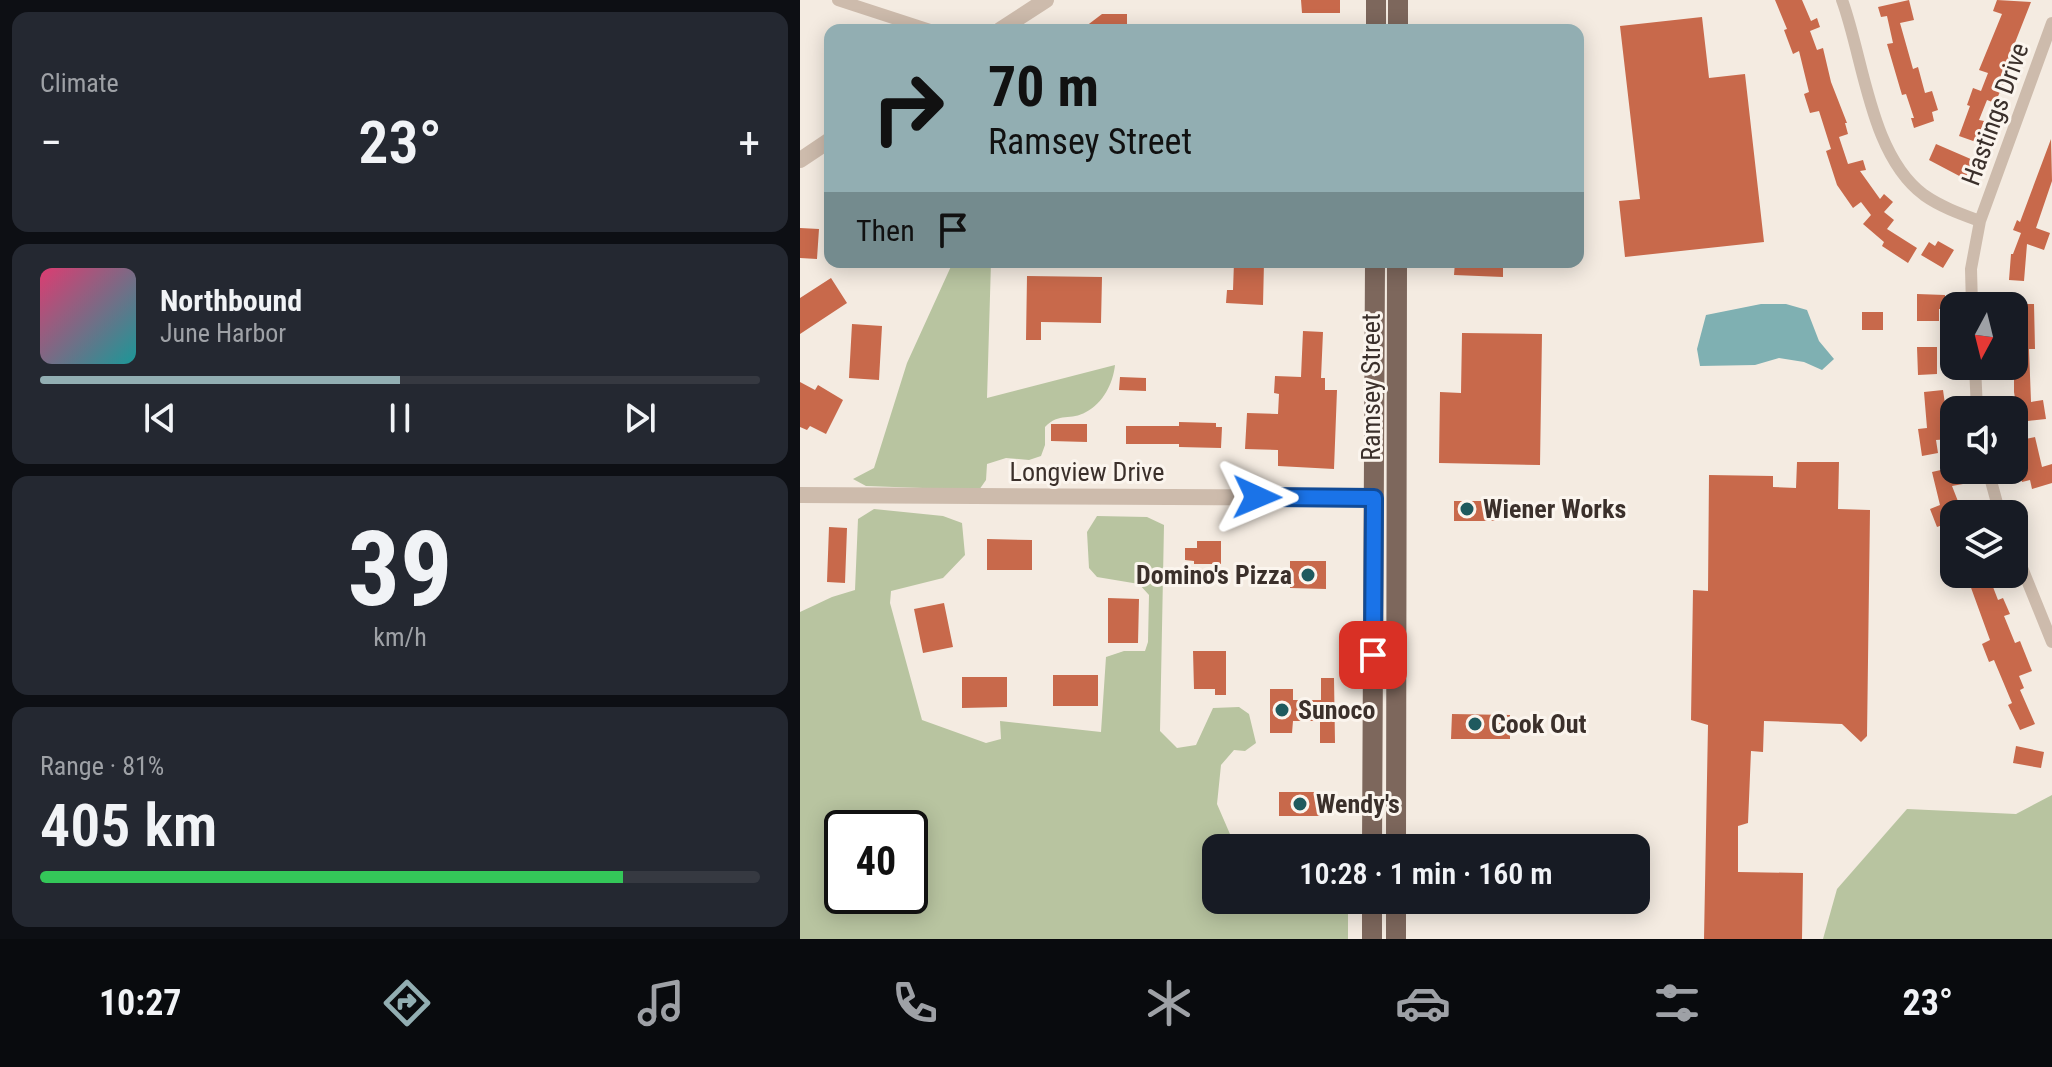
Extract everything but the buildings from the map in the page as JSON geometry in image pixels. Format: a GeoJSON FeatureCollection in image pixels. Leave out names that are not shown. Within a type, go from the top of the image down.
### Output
{"type":"FeatureCollection","features":[{"type":"Feature","properties":{"kind":"main road"},"geometry":{"type":"LineString","coordinates":[[1376,0],[1376,24]]}},
{"type":"Feature","properties":{"kind":"main road"},"geometry":{"type":"LineString","coordinates":[[1398,0],[1398,24]]}},
{"type":"Feature","properties":{"kind":"main road","name":"Ramsey Street"},"geometry":{"type":"LineString","coordinates":[[1372,834],[1375,268]]}},
{"type":"Feature","properties":{"kind":"main road","name":"Ramsey Street"},"geometry":{"type":"LineString","coordinates":[[1396,834],[1397,268]]}},
{"type":"Feature","properties":{"kind":"main road"},"geometry":{"type":"LineString","coordinates":[[1373,802],[1397,789]]}},
{"type":"Feature","properties":{"kind":"main road"},"geometry":{"type":"LineString","coordinates":[[1373,802],[1397,811]]}},
{"type":"Feature","properties":{"kind":"main road"},"geometry":{"type":"LineString","coordinates":[[1372,914],[1372,939]]}},
{"type":"Feature","properties":{"kind":"main road"},"geometry":{"type":"LineString","coordinates":[[1396,914],[1396,939]]}},
{"type":"Feature","properties":{"kind":"street"},"geometry":{"type":"LineString","coordinates":[[838,0],[912,24]]}},
{"type":"Feature","properties":{"kind":"street"},"geometry":{"type":"LineString","coordinates":[[1009,24],[1046,0]]}},
{"type":"Feature","properties":{"kind":"street","name":"Hastings Drive"},"geometry":{"type":"LineString","coordinates":[[1842,0],[1874,112],[1885,142],[1902,173],[1912,185],[1935,202],[1980,221]]}},
{"type":"Feature","properties":{"kind":"street","name":"Hastings Drive"},"geometry":{"type":"LineString","coordinates":[[1972,292],[1971,269],[1980,221],[2052,23]]}},
{"type":"Feature","properties":{"kind":"street"},"geometry":{"type":"LineString","coordinates":[[800,160],[824,144]]}},
{"type":"Feature","properties":{"kind":"street","name":"Longview Drive"},"geometry":{"type":"LineString","coordinates":[[800,495],[1374,498]]}},
{"type":"Feature","properties":{"kind":"street"},"geometry":{"type":"LineString","coordinates":[[2028,583],[2052,642]]}},
{"type":"Feature","properties":{"kind":"green space"},"geometry":{"type":"Polygon","coordinates":[[[950,268],[991,268],[987,398],[1115,365],[1109,386],[1092,408],[1081,415],[1050,422],[1045,427],[1045,445],[1041,456],[1029,460],[1006,458],[987,464],[986,480],[979,490],[866,486],[853,479],[874,468],[907,363],[950,268]]]}},
{"type":"Feature","properties":{"kind":"green space"},"geometry":{"type":"Polygon","coordinates":[[[874,509],[943,516],[962,523],[965,555],[943,578],[891,591],[890,603],[922,720],[986,743],[1001,739],[1000,721],[1101,732],[1106,657],[1124,651],[1145,651],[1149,595],[1139,584],[1097,577],[1089,568],[1087,532],[1097,516],[1147,517],[1164,525],[1160,731],[1177,748],[1196,745],[1213,708],[1239,707],[1249,714],[1256,743],[1245,751],[1234,750],[1221,765],[1217,804],[1230,834],[1202,834],[1202,914],[1348,914],[1348,939],[800,939],[800,612],[855,590],[858,519],[874,509]]]}},
{"type":"Feature","properties":{"kind":"green space"},"geometry":{"type":"Polygon","coordinates":[[[2052,795],[2052,939],[1823,939],[1837,889],[1907,809],[2016,814],[2052,795]]]}},
{"type":"Feature","properties":{"kind":"water"},"geometry":{"type":"Polygon","coordinates":[[[1761,304],[1786,304],[1807,310],[1819,341],[1834,359],[1822,370],[1804,362],[1779,358],[1755,365],[1700,366],[1697,349],[1706,315],[1761,304]]]}},
{"type":"Feature","properties":{"kind":"place","name":"Wiener Works"},"geometry":{"type":"Point","coordinates":[1467,509]}},
{"type":"Feature","properties":{"kind":"place","name":"Domino's Pizza"},"geometry":{"type":"Point","coordinates":[1308,575]}},
{"type":"Feature","properties":{"kind":"place","name":"Sunoco"},"geometry":{"type":"Point","coordinates":[1282,710]}},
{"type":"Feature","properties":{"kind":"place","name":"Cook Out"},"geometry":{"type":"Point","coordinates":[1475,724]}},
{"type":"Feature","properties":{"kind":"place","name":"Wendy's"},"geometry":{"type":"Point","coordinates":[1300,804]}},
{"type":"Feature","properties":{"kind":"route"},"geometry":{"type":"LineString","coordinates":[[1257,497],[1374,498],[1373,655]]}}]}
